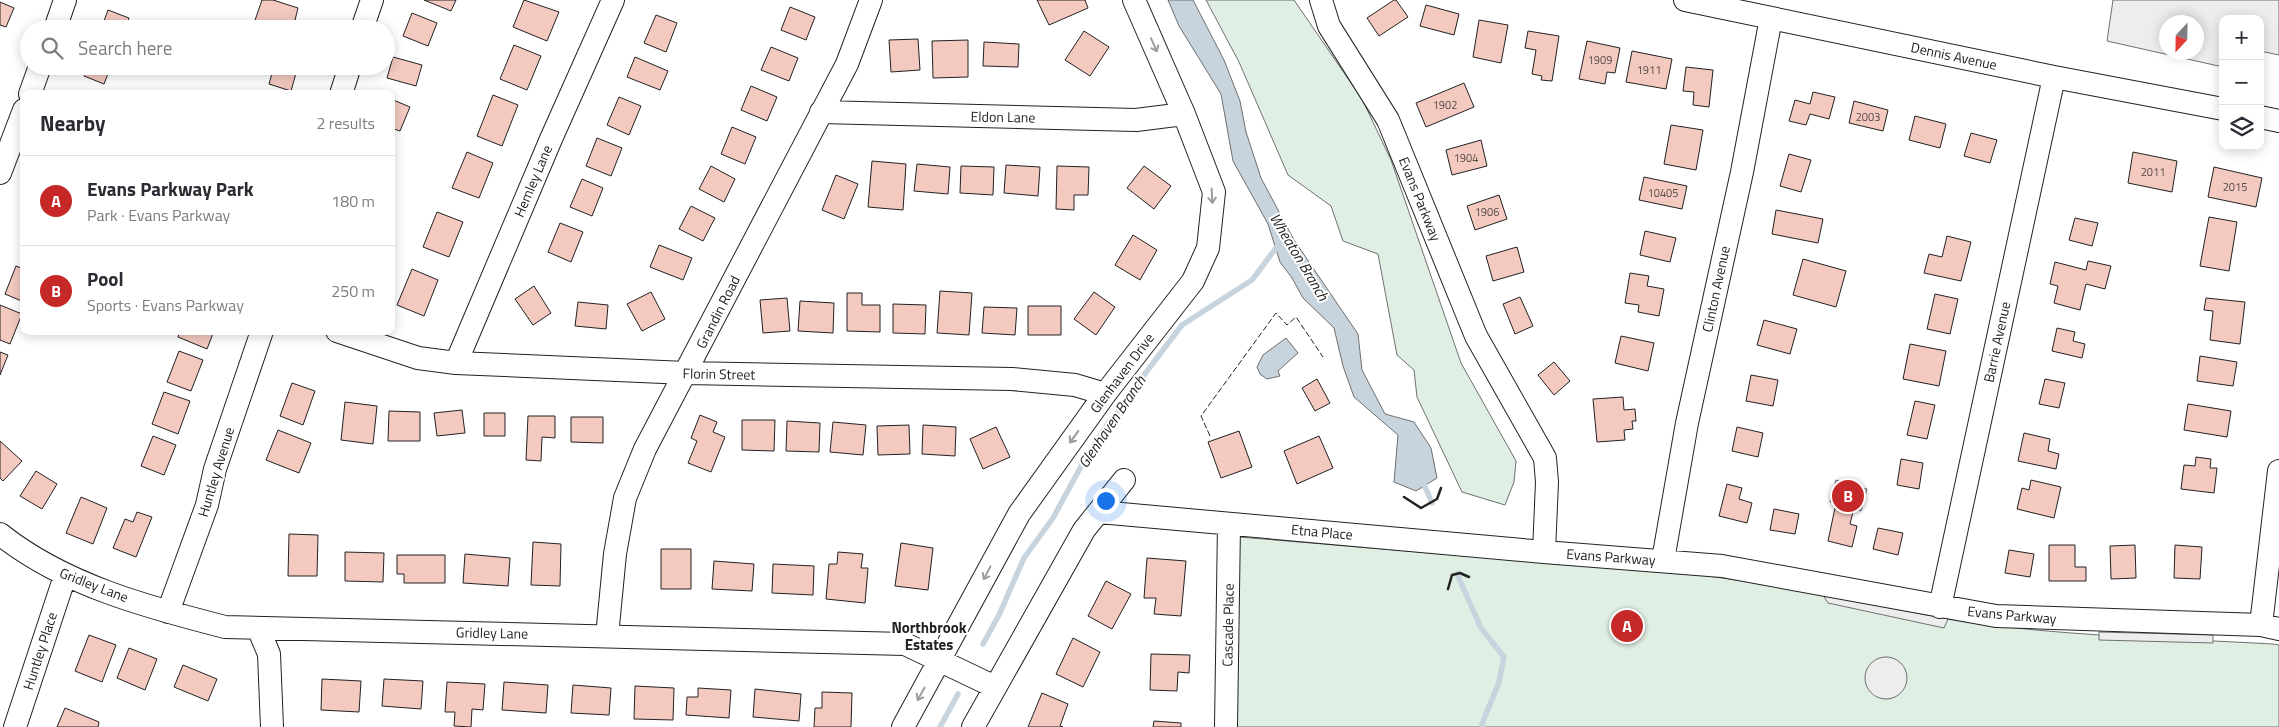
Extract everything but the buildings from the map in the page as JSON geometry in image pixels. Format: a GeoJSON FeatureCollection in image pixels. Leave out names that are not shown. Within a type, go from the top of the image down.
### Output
{"type":"FeatureCollection","features":[{"type":"Feature","properties":{"kind":"street"},"geometry":{"type":"LineString","coordinates":[[57,20],[65,0]]}},
{"type":"Feature","properties":{"kind":"street"},"geometry":{"type":"LineString","coordinates":[[365,20],[372,0]]}},
{"type":"Feature","properties":{"kind":"street","name":"Hemley Lane"},"geometry":{"type":"LineString","coordinates":[[456,363],[551,139],[613,0]]}},
{"type":"Feature","properties":{"kind":"street","name":"Grandin Road"},"geometry":{"type":"LineString","coordinates":[[607,636],[615,554],[625,498],[645,448],[847,64],[871,0]]}},
{"type":"Feature","properties":{"kind":"street","name":"Glenhaven Drive"},"geometry":{"type":"LineString","coordinates":[[903,727],[1019,514],[1105,394],[1193,281],[1208,248],[1214,192],[1184,114],[1134,0]]}},
{"type":"Feature","properties":{"kind":"street","name":"Evans Parkway"},"geometry":{"type":"LineString","coordinates":[[1321,0],[1330,26],[1388,120],[1476,336],[1544,458],[1548,482],[1544,552],[1722,566],[1996,616],[2270,627]]}},
{"type":"Feature","properties":{"kind":"street","name":"Dennis Avenue"},"geometry":{"type":"LineString","coordinates":[[1685,0],[2054,77],[2219,108]]}},
{"type":"Feature","properties":{"kind":"street","name":"Clinton Avenue"},"geometry":{"type":"LineString","coordinates":[[1663,560],[1687,423],[1742,172],[1771,18]]}},
{"type":"Feature","properties":{"kind":"street"},"geometry":{"type":"LineString","coordinates":[[31,90],[37,75]]}},
{"type":"Feature","properties":{"kind":"street"},"geometry":{"type":"LineString","coordinates":[[342,90],[347,75]]}},
{"type":"Feature","properties":{"kind":"street","name":"Barrie Avenue"},"geometry":{"type":"LineString","coordinates":[[1940,607],[2054,77]]}},
{"type":"Feature","properties":{"kind":"street","name":"Eldon Lane"},"geometry":{"type":"LineString","coordinates":[[821,112],[1136,120],[1184,114]]}},
{"type":"Feature","properties":{"kind":"street"},"geometry":{"type":"LineString","coordinates":[[2264,118],[2279,121]]}},
{"type":"Feature","properties":{"kind":"street"},"geometry":{"type":"LineString","coordinates":[[0,173],[20,120]]}},
{"type":"Feature","properties":{"kind":"street","name":"Huntley Avenue"},"geometry":{"type":"LineString","coordinates":[[168,612],[207,505],[216,469],[261,335]]}},
{"type":"Feature","properties":{"kind":"street","name":"Florin Street"},"geometry":{"type":"LineString","coordinates":[[349,335],[418,358],[456,363],[686,373],[1012,380],[1075,385],[1105,394]]}},
{"type":"Feature","properties":{"kind":"street"},"geometry":{"type":"LineString","coordinates":[[2270,627],[2279,471]]}},
{"type":"Feature","properties":{"kind":"street"},"geometry":{"type":"LineString","coordinates":[[973,727],[1084,530],[1124,480]]}},
{"type":"Feature","properties":{"kind":"street","name":"Etna Place"},"geometry":{"type":"LineString","coordinates":[[1099,512],[1544,552]]}},
{"type":"Feature","properties":{"kind":"street","name":"Cascade Place"},"geometry":{"type":"LineString","coordinates":[[1226,727],[1230,524]]}},
{"type":"Feature","properties":{"kind":"street","name":"Gridley Lane"},"geometry":{"type":"LineString","coordinates":[[0,534],[19,549],[65,576],[168,612],[225,627],[905,644],[995,687]]}},
{"type":"Feature","properties":{"kind":"street","name":"Huntley Place"},"geometry":{"type":"LineString","coordinates":[[15,727],[65,576]]}},
{"type":"Feature","properties":{"kind":"street"},"geometry":{"type":"LineString","coordinates":[[258,628],[269,654],[272,727]]}},
{"type":"Feature","properties":{"kind":"green space"},"geometry":{"type":"Polygon","coordinates":[[[1206,0],[1294,0],[1362,99],[1391,160],[1461,363],[1516,461],[1514,482],[1505,505],[1462,492],[1417,397],[1414,370],[1397,355],[1378,254],[1343,241],[1331,206],[1288,175],[1239,62],[1206,0]]]}},
{"type":"Feature","properties":{"kind":"green space"},"geometry":{"type":"Polygon","coordinates":[[[1239,537],[1708,576],[1988,625],[2110,636],[2279,645],[2279,727],[1237,727],[1239,537]]]}},
{"type":"Feature","properties":{"kind":"shaded area"},"geometry":{"type":"Polygon","coordinates":[[[2113,0],[2279,0],[2279,55],[2264,52],[2264,15],[2219,15],[2219,66],[2192,60],[2204,60],[2204,15],[2159,15],[2159,53],[2107,41],[2113,0]]]}},
{"type":"Feature","properties":{"kind":"shaded area"},"geometry":{"type":"Polygon","coordinates":[[[1823,595],[1948,619],[1944,628],[1828,603],[1823,595]]]}},
{"type":"Feature","properties":{"kind":"shaded area"},"geometry":{"type":"Polygon","coordinates":[[[2099,632],[2213,635],[2213,643],[2099,640],[2099,632]]]}},
{"type":"Feature","properties":{"kind":"shaded area"},"geometry":{"type":"Polygon","coordinates":[[[1890,657],[1898,660],[1904,666],[1907,678],[1904,690],[1898,696],[1882,699],[1874,696],[1868,690],[1865,674],[1868,666],[1874,660],[1890,657]]]}},
{"type":"Feature","properties":{"kind":"water"},"geometry":{"type":"Polygon","coordinates":[[[1168,0],[1193,0],[1224,60],[1240,101],[1246,132],[1261,178],[1294,240],[1358,334],[1362,370],[1385,414],[1414,422],[1431,448],[1437,478],[1416,491],[1394,482],[1398,435],[1354,397],[1343,366],[1334,328],[1303,298],[1280,262],[1268,224],[1233,161],[1221,94],[1179,26],[1168,0]]]}},
{"type":"Feature","properties":{"kind":"water"},"geometry":{"type":"Polygon","coordinates":[[[1286,338],[1298,353],[1278,371],[1280,376],[1267,379],[1260,374],[1257,367],[1263,355],[1286,338]]]}},
{"type":"Feature","properties":{"kind":"water"},"geometry":{"type":"Polygon","coordinates":[[[1836,480],[1867,489],[1861,511],[1830,502],[1836,480]]]}},
{"type":"Feature","properties":{"kind":"waterway","name":"Glenhaven Branch"},"geometry":{"type":"LineString","coordinates":[[983,644],[999,615],[1024,558],[1053,518],[1085,459],[1109,422],[1129,400],[1144,375],[1182,325],[1252,280],[1279,244]]}},
{"type":"Feature","properties":{"kind":"waterway","name":"Wheaton Branch"},"geometry":{"type":"LineString","coordinates":[[1422,480],[1432,503]]}},
{"type":"Feature","properties":{"kind":"waterway","name":"Wheaton Branch"},"geometry":{"type":"LineString","coordinates":[[1457,574],[1481,628],[1504,657],[1499,682],[1482,724],[1483,727]]}},
{"type":"Feature","properties":{"kind":"waterway","name":"Glenhaven Branch"},"geometry":{"type":"LineString","coordinates":[[940,727],[958,694]]}},
{"type":"Feature","properties":{"kind":"fence"},"geometry":{"type":"LineString","coordinates":[[1210,436],[1201,416],[1276,313],[1287,325],[1296,317],[1323,357]]}},
{"type":"Feature","properties":{"kind":"wall"},"geometry":{"type":"LineString","coordinates":[[1404,497],[1421,508],[1437,499],[1441,488]]}},
{"type":"Feature","properties":{"kind":"wall"},"geometry":{"type":"LineString","coordinates":[[1448,589],[1452,575],[1460,573],[1469,577]]}},
{"type":"Feature","properties":{"kind":"place","name":"Pool"},"geometry":{"type":"Point","coordinates":[1848,496]}},
{"type":"Feature","properties":{"kind":"place","name":"Evans Parkway Park"},"geometry":{"type":"Point","coordinates":[1627,626]}},
{"type":"Feature","properties":{"kind":"district","name":"Northbrook Estates"},"geometry":{"type":"Point","coordinates":[929,636]}}]}
